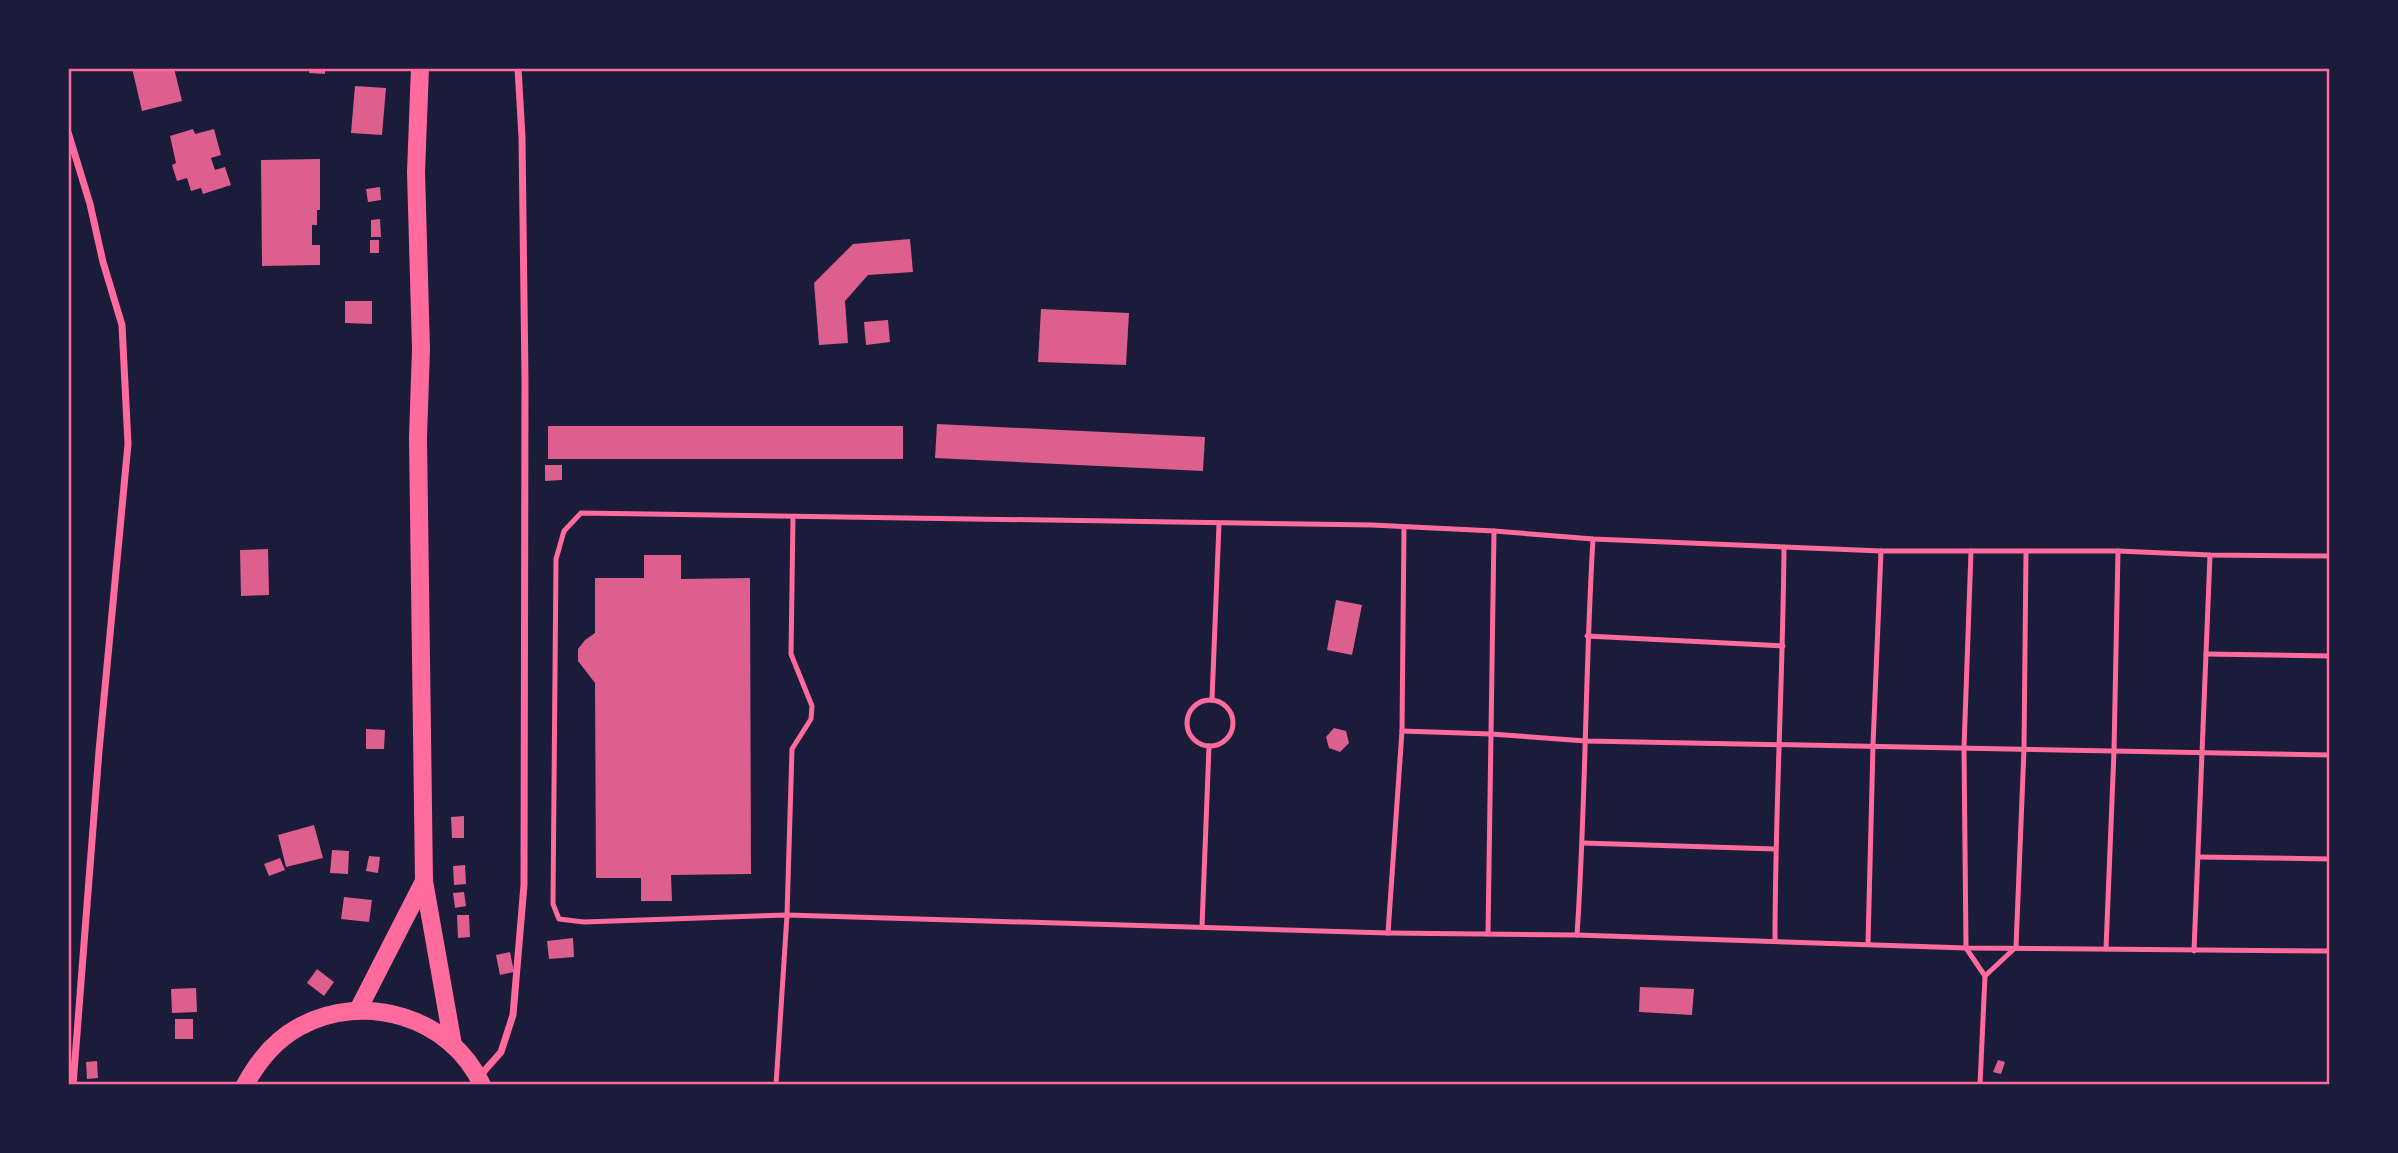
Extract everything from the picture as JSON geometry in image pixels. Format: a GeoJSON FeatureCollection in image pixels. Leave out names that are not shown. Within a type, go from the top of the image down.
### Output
{"type":"FeatureCollection","features":[{"type":"Feature","properties":{"kind":"main road"},"geometry":{"type":"LineString","coordinates":[[420,68],[416,172],[421,349],[418,450],[424,881],[453,1045]]}},
{"type":"Feature","properties":{"kind":"main road"},"geometry":{"type":"LineString","coordinates":[[358,1010],[424,881]]}},
{"type":"Feature","properties":{"kind":"main road"},"geometry":{"type":"LineString","coordinates":[[245,1085],[267,1052],[299,1027],[338,1013],[358,1010],[379,1011],[409,1018],[437,1032],[453,1045],[480,1081]]}},
{"type":"Feature","properties":{"kind":"street"},"geometry":{"type":"LineString","coordinates":[[480,1081],[500,1052],[513,1015],[524,885],[525,367],[522,137],[518,68]]}},
{"type":"Feature","properties":{"kind":"street"},"geometry":{"type":"LineString","coordinates":[[68,132],[122,326],[128,444],[99,751],[72,1085]]}},
{"type":"Feature","properties":{"kind":"lane"},"geometry":{"type":"LineString","coordinates":[[2330,556],[2118,551],[1881,551],[1594,540],[1494,531],[1404,527],[581,513],[564,531],[556,559],[553,904],[559,919],[584,922],[787,915],[1388,933],[1577,935],[1966,948],[2330,951]]}},
{"type":"Feature","properties":{"kind":"lane"},"geometry":{"type":"LineString","coordinates":[[776,1085],[787,915],[792,749],[811,719],[812,706],[791,654],[793,517]]}},
{"type":"Feature","properties":{"kind":"lane"},"geometry":{"type":"LineString","coordinates":[[1212,700],[1219,524]]}},
{"type":"Feature","properties":{"kind":"lane"},"geometry":{"type":"LineString","coordinates":[[1388,933],[1402,731],[1404,527]]}},
{"type":"Feature","properties":{"kind":"lane"},"geometry":{"type":"LineString","coordinates":[[1488,934],[1494,531]]}},
{"type":"Feature","properties":{"kind":"lane"},"geometry":{"type":"LineString","coordinates":[[1577,935],[1583,843],[1587,636],[1594,540]]}},
{"type":"Feature","properties":{"kind":"lane"},"geometry":{"type":"LineString","coordinates":[[1775,941],[1775,849],[1784,547]]}},
{"type":"Feature","properties":{"kind":"lane"},"geometry":{"type":"LineString","coordinates":[[1868,944],[1881,551]]}},
{"type":"Feature","properties":{"kind":"lane"},"geometry":{"type":"LineString","coordinates":[[1971,551],[1964,748],[1966,948],[1985,976],[1980,1085]]}},
{"type":"Feature","properties":{"kind":"lane"},"geometry":{"type":"LineString","coordinates":[[2106,949],[2118,551]]}},
{"type":"Feature","properties":{"kind":"lane"},"geometry":{"type":"LineString","coordinates":[[1985,976],[2016,947],[2024,749],[2026,552]]}},
{"type":"Feature","properties":{"kind":"lane"},"geometry":{"type":"LineString","coordinates":[[2194,951],[2210,555]]}},
{"type":"Feature","properties":{"kind":"lane"},"geometry":{"type":"LineString","coordinates":[[1587,636],[1783,646]]}},
{"type":"Feature","properties":{"kind":"lane"},"geometry":{"type":"LineString","coordinates":[[2206,654],[2330,656]]}},
{"type":"Feature","properties":{"kind":"lane"},"geometry":{"type":"LineString","coordinates":[[1212,700],[1228,708],[1234,724],[1226,740],[1209,746],[1192,737],[1188,718],[1199,702],[1212,700]]}},
{"type":"Feature","properties":{"kind":"lane"},"geometry":{"type":"LineString","coordinates":[[1402,731],[1586,741],[2330,755]]}},
{"type":"Feature","properties":{"kind":"lane"},"geometry":{"type":"LineString","coordinates":[[1202,927],[1209,746]]}},
{"type":"Feature","properties":{"kind":"lane"},"geometry":{"type":"LineString","coordinates":[[1583,843],[1775,849]]}},
{"type":"Feature","properties":{"kind":"lane"},"geometry":{"type":"LineString","coordinates":[[2199,857],[2330,859]]}},
{"type":"Feature","properties":{"kind":"building"},"geometry":{"type":"Polygon","coordinates":[[[132,68],[174,68],[182,101],[142,111],[132,68]]]}},
{"type":"Feature","properties":{"kind":"building"},"geometry":{"type":"Polygon","coordinates":[[[309,68],[325,68],[325,74],[309,73],[309,68]]]}},
{"type":"Feature","properties":{"kind":"building"},"geometry":{"type":"Polygon","coordinates":[[[355,86],[386,88],[382,135],[351,133],[355,86]]]}},
{"type":"Feature","properties":{"kind":"building"},"geometry":{"type":"Polygon","coordinates":[[[193,129],[195,134],[214,129],[221,155],[211,158],[215,170],[225,167],[231,185],[203,194],[201,188],[191,191],[187,178],[177,181],[172,165],[176,163],[170,136],[193,129]]]}},
{"type":"Feature","properties":{"kind":"building"},"geometry":{"type":"Polygon","coordinates":[[[320,159],[320,210],[317,210],[317,225],[312,225],[312,245],[320,245],[320,265],[262,266],[261,160],[320,159]]]}},
{"type":"Feature","properties":{"kind":"building"},"geometry":{"type":"Polygon","coordinates":[[[380,187],[381,200],[368,202],[366,189],[380,187]]]}},
{"type":"Feature","properties":{"kind":"building"},"geometry":{"type":"Polygon","coordinates":[[[380,219],[381,237],[371,237],[371,220],[380,219]]]}},
{"type":"Feature","properties":{"kind":"building"},"geometry":{"type":"Polygon","coordinates":[[[910,239],[913,272],[868,275],[845,301],[848,343],[819,345],[814,283],[853,244],[910,239]]]}},
{"type":"Feature","properties":{"kind":"building"},"geometry":{"type":"Polygon","coordinates":[[[370,240],[379,240],[379,253],[370,253],[370,240]]]}},
{"type":"Feature","properties":{"kind":"building"},"geometry":{"type":"Polygon","coordinates":[[[345,301],[372,301],[372,324],[345,323],[345,301]]]}},
{"type":"Feature","properties":{"kind":"building"},"geometry":{"type":"Polygon","coordinates":[[[1041,309],[1129,313],[1126,365],[1038,362],[1041,309]]]}},
{"type":"Feature","properties":{"kind":"building"},"geometry":{"type":"Polygon","coordinates":[[[888,320],[890,342],[866,345],[864,322],[888,320]]]}},
{"type":"Feature","properties":{"kind":"building"},"geometry":{"type":"Polygon","coordinates":[[[937,424],[1205,437],[1203,471],[935,458],[937,424]]]}},
{"type":"Feature","properties":{"kind":"building"},"geometry":{"type":"Polygon","coordinates":[[[548,426],[903,426],[903,459],[548,459],[548,426]]]}},
{"type":"Feature","properties":{"kind":"building"},"geometry":{"type":"Polygon","coordinates":[[[545,465],[562,465],[562,480],[545,481],[545,465]]]}},
{"type":"Feature","properties":{"kind":"building"},"geometry":{"type":"Polygon","coordinates":[[[268,549],[269,595],[241,596],[240,550],[268,549]]]}},
{"type":"Feature","properties":{"kind":"building"},"geometry":{"type":"Polygon","coordinates":[[[644,555],[681,555],[681,579],[750,578],[751,874],[671,875],[672,901],[641,901],[641,878],[596,878],[595,683],[578,661],[578,649],[595,633],[595,578],[644,578],[644,555]]]}},
{"type":"Feature","properties":{"kind":"building"},"geometry":{"type":"Polygon","coordinates":[[[1336,600],[1362,605],[1352,655],[1327,650],[1336,600]]]}},
{"type":"Feature","properties":{"kind":"building"},"geometry":{"type":"Polygon","coordinates":[[[1334,728],[1346,731],[1349,743],[1340,752],[1329,748],[1326,737],[1334,728]]]}},
{"type":"Feature","properties":{"kind":"building"},"geometry":{"type":"Polygon","coordinates":[[[366,729],[385,730],[384,749],[366,749],[366,729]]]}},
{"type":"Feature","properties":{"kind":"building"},"geometry":{"type":"Polygon","coordinates":[[[464,816],[464,838],[452,838],[451,817],[464,816]]]}},
{"type":"Feature","properties":{"kind":"building"},"geometry":{"type":"Polygon","coordinates":[[[314,825],[323,858],[286,867],[278,835],[314,825]]]}},
{"type":"Feature","properties":{"kind":"building"},"geometry":{"type":"Polygon","coordinates":[[[332,850],[349,851],[348,874],[330,873],[332,850]]]}},
{"type":"Feature","properties":{"kind":"building"},"geometry":{"type":"Polygon","coordinates":[[[369,856],[380,857],[378,873],[366,871],[369,856]]]}},
{"type":"Feature","properties":{"kind":"building"},"geometry":{"type":"Polygon","coordinates":[[[280,858],[285,870],[269,876],[264,864],[280,858]]]}},
{"type":"Feature","properties":{"kind":"building"},"geometry":{"type":"Polygon","coordinates":[[[465,865],[466,884],[454,885],[453,866],[465,865]]]}},
{"type":"Feature","properties":{"kind":"building"},"geometry":{"type":"Polygon","coordinates":[[[464,892],[466,906],[455,908],[453,893],[464,892]]]}},
{"type":"Feature","properties":{"kind":"building"},"geometry":{"type":"Polygon","coordinates":[[[344,897],[372,900],[369,922],[341,919],[344,897]]]}},
{"type":"Feature","properties":{"kind":"building"},"geometry":{"type":"Polygon","coordinates":[[[457,915],[469,915],[470,937],[458,938],[457,915]]]}},
{"type":"Feature","properties":{"kind":"building"},"geometry":{"type":"Polygon","coordinates":[[[573,938],[574,957],[549,959],[547,941],[573,938]]]}},
{"type":"Feature","properties":{"kind":"building"},"geometry":{"type":"Polygon","coordinates":[[[510,952],[514,972],[500,975],[496,955],[510,952]]]}},
{"type":"Feature","properties":{"kind":"building"},"geometry":{"type":"Polygon","coordinates":[[[317,969],[334,982],[324,996],[307,983],[317,969]]]}},
{"type":"Feature","properties":{"kind":"building"},"geometry":{"type":"Polygon","coordinates":[[[1640,987],[1694,989],[1692,1015],[1639,1012],[1640,987]]]}},
{"type":"Feature","properties":{"kind":"building"},"geometry":{"type":"Polygon","coordinates":[[[196,988],[197,1012],[172,1013],[171,989],[196,988]]]}},
{"type":"Feature","properties":{"kind":"building"},"geometry":{"type":"Polygon","coordinates":[[[175,1019],[193,1019],[193,1039],[175,1039],[175,1019]]]}},
{"type":"Feature","properties":{"kind":"building"},"geometry":{"type":"Polygon","coordinates":[[[1998,1060],[2005,1062],[2001,1074],[1993,1072],[1998,1060]]]}},
{"type":"Feature","properties":{"kind":"building"},"geometry":{"type":"Polygon","coordinates":[[[97,1061],[98,1078],[87,1079],[86,1062],[97,1061]]]}}]}
